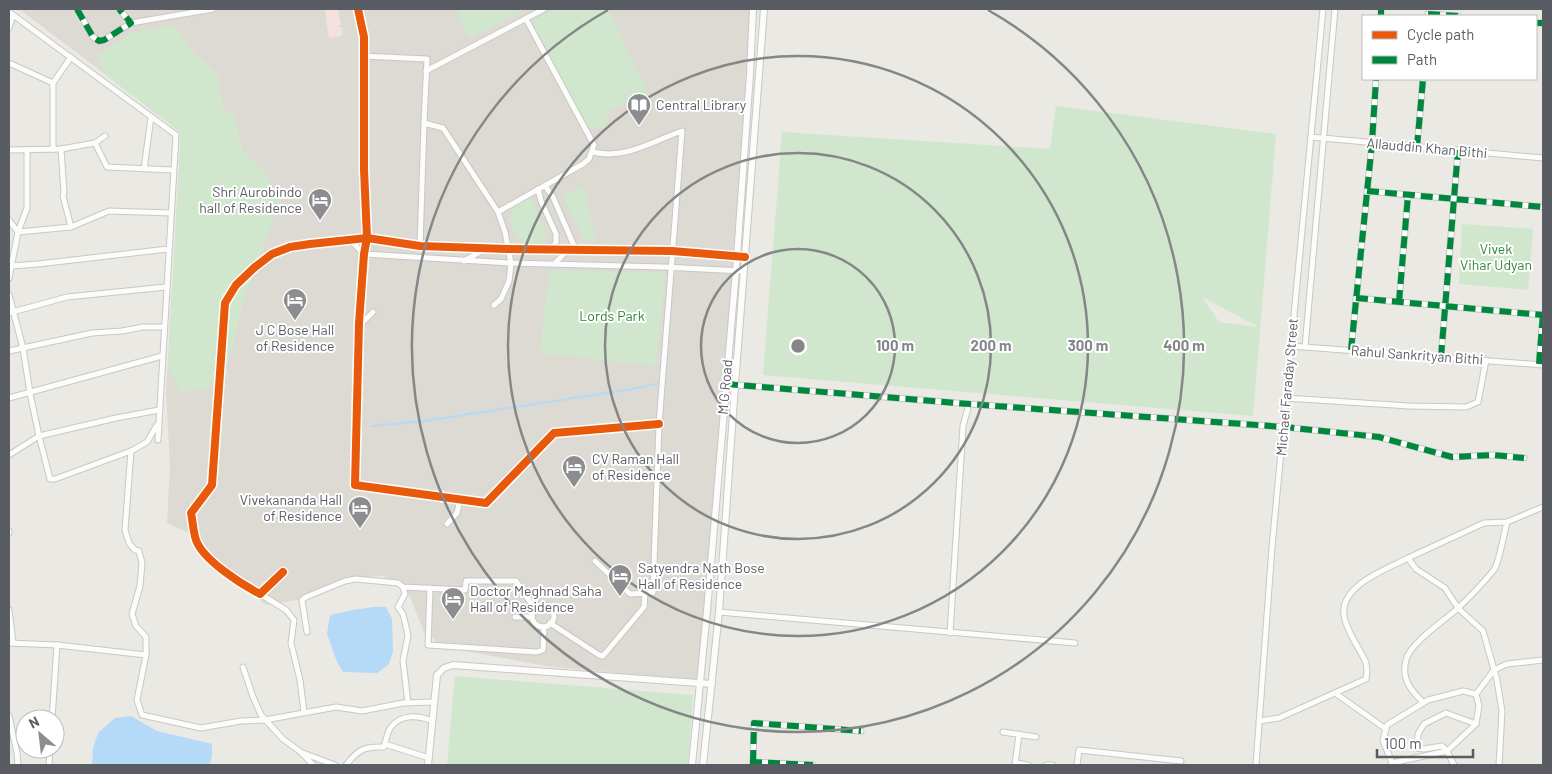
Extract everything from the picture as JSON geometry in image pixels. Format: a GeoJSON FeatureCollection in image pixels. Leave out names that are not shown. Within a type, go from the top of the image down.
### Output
{"type":"FeatureCollection","features":[{"type":"Feature","properties":{"kind":"street"},"geometry":{"type":"LineString","coordinates":[[77,9],[93,37],[99,41],[104,40],[131,23],[213,9]]}},
{"type":"Feature","properties":{"kind":"street"},"geometry":{"type":"LineString","coordinates":[[119,9],[131,23]]}},
{"type":"Feature","properties":{"kind":"street"},"geometry":{"type":"LineString","coordinates":[[358,9],[364,37],[364,169],[367,238],[364,254],[359,327],[355,486],[486,503],[554,433],[659,424]]}},
{"type":"Feature","properties":{"kind":"street"},"geometry":{"type":"LineString","coordinates":[[426,71],[544,9]]}},
{"type":"Feature","properties":{"kind":"street","name":"M G Road"},"geometry":{"type":"LineString","coordinates":[[692,765],[736,270],[753,9]]}},
{"type":"Feature","properties":{"kind":"street"},"geometry":{"type":"LineString","coordinates":[[703,765],[719,612],[764,9]]}},
{"type":"Feature","properties":{"kind":"street","name":"Michael Faraday Street"},"geometry":{"type":"LineString","coordinates":[[1256,765],[1272,547],[1323,9]]}},
{"type":"Feature","properties":{"kind":"street"},"geometry":{"type":"LineString","coordinates":[[1305,347],[1335,9]]}},
{"type":"Feature","properties":{"kind":"street"},"geometry":{"type":"LineString","coordinates":[[9,28],[11,13],[176,135],[158,440]]}},
{"type":"Feature","properties":{"kind":"street"},"geometry":{"type":"LineString","coordinates":[[1428,13],[1448,15]]}},
{"type":"Feature","properties":{"kind":"street"},"geometry":{"type":"LineString","coordinates":[[498,212],[583,164],[593,152],[594,145],[526,19]]}},
{"type":"Feature","properties":{"kind":"street"},"geometry":{"type":"LineString","coordinates":[[363,56],[427,59],[420,246]]}},
{"type":"Feature","properties":{"kind":"street"},"geometry":{"type":"LineString","coordinates":[[52,149],[54,83],[70,57]]}},
{"type":"Feature","properties":{"kind":"street"},"geometry":{"type":"LineString","coordinates":[[9,63],[54,83]]}},
{"type":"Feature","properties":{"kind":"street"},"geometry":{"type":"LineString","coordinates":[[1351,350],[1372,143],[1376,80]]}},
{"type":"Feature","properties":{"kind":"street"},"geometry":{"type":"LineString","coordinates":[[1417,147],[1423,80]]}},
{"type":"Feature","properties":{"kind":"street"},"geometry":{"type":"LineString","coordinates":[[144,169],[151,117]]}},
{"type":"Feature","properties":{"kind":"street"},"geometry":{"type":"LineString","coordinates":[[424,123],[443,128],[498,212],[505,232],[510,263],[509,281],[501,299],[494,305]]}},
{"type":"Feature","properties":{"kind":"street"},"geometry":{"type":"LineString","coordinates":[[593,152],[606,155],[635,150],[682,131],[659,424],[653,593],[630,594],[595,561]]}},
{"type":"Feature","properties":{"kind":"street"},"geometry":{"type":"LineString","coordinates":[[9,150],[61,149],[95,143],[105,136]]}},
{"type":"Feature","properties":{"kind":"street","name":"Allauddin Khan Bithi"},"geometry":{"type":"LineString","coordinates":[[1311,137],[1543,158]]}},
{"type":"Feature","properties":{"kind":"street"},"geometry":{"type":"LineString","coordinates":[[95,143],[107,167],[174,170]]}},
{"type":"Feature","properties":{"kind":"street"},"geometry":{"type":"LineString","coordinates":[[61,149],[63,196],[71,227]]}},
{"type":"Feature","properties":{"kind":"street"},"geometry":{"type":"LineString","coordinates":[[9,278],[18,232],[27,208],[27,150]]}},
{"type":"Feature","properties":{"kind":"street"},"geometry":{"type":"LineString","coordinates":[[1441,357],[1458,150]]}},
{"type":"Feature","properties":{"kind":"street"},"geometry":{"type":"LineString","coordinates":[[545,186],[552,197],[575,248],[579,250]]}},
{"type":"Feature","properties":{"kind":"street"},"geometry":{"type":"LineString","coordinates":[[538,189],[541,201],[556,234],[556,242],[552,249]]}},
{"type":"Feature","properties":{"kind":"street"},"geometry":{"type":"LineString","coordinates":[[1367,191],[1543,206]]}},
{"type":"Feature","properties":{"kind":"street"},"geometry":{"type":"LineString","coordinates":[[1399,302],[1408,195]]}},
{"type":"Feature","properties":{"kind":"street"},"geometry":{"type":"LineString","coordinates":[[18,232],[71,227],[109,211],[170,212]]}},
{"type":"Feature","properties":{"kind":"street"},"geometry":{"type":"LineString","coordinates":[[9,220],[18,232]]}},
{"type":"Feature","properties":{"kind":"street"},"geometry":{"type":"LineString","coordinates":[[556,234],[561,237],[567,232]]}},
{"type":"Feature","properties":{"kind":"street"},"geometry":{"type":"LineString","coordinates":[[304,712],[300,680],[291,643],[294,620],[286,610],[238,582],[201,550],[196,538],[191,513],[212,485],[225,303],[236,285],[272,254],[290,247],[367,238],[420,246],[672,251],[745,257]]}},
{"type":"Feature","properties":{"kind":"street"},"geometry":{"type":"LineString","coordinates":[[350,241],[364,254],[463,261],[744,271]]}},
{"type":"Feature","properties":{"kind":"street"},"geometry":{"type":"LineString","coordinates":[[463,261],[486,248]]}},
{"type":"Feature","properties":{"kind":"street"},"geometry":{"type":"LineString","coordinates":[[11,266],[168,249]]}},
{"type":"Feature","properties":{"kind":"street"},"geometry":{"type":"LineString","coordinates":[[554,264],[568,250]]}},
{"type":"Feature","properties":{"kind":"street"},"geometry":{"type":"LineString","coordinates":[[567,264],[568,250]]}},
{"type":"Feature","properties":{"kind":"street"},"geometry":{"type":"LineString","coordinates":[[11,313],[68,297],[166,286]]}},
{"type":"Feature","properties":{"kind":"street"},"geometry":{"type":"LineString","coordinates":[[9,295],[11,313],[23,348],[30,393],[50,480],[131,451],[147,442],[159,422]]}},
{"type":"Feature","properties":{"kind":"street"},"geometry":{"type":"LineString","coordinates":[[1356,298],[1543,315],[1541,365]]}},
{"type":"Feature","properties":{"kind":"street"},"geometry":{"type":"LineString","coordinates":[[359,327],[373,312]]}},
{"type":"Feature","properties":{"kind":"street"},"geometry":{"type":"LineString","coordinates":[[9,351],[92,333],[122,331],[143,327],[164,327]]}},
{"type":"Feature","properties":{"kind":"street","name":"Rahul Sankrityan Bithi"},"geometry":{"type":"LineString","coordinates":[[1291,346],[1541,365]]}},
{"type":"Feature","properties":{"kind":"street"},"geometry":{"type":"LineString","coordinates":[[9,398],[162,356]]}},
{"type":"Feature","properties":{"kind":"street"},"geometry":{"type":"LineString","coordinates":[[1286,398],[1408,406],[1466,407],[1478,402],[1486,360]]}},
{"type":"Feature","properties":{"kind":"street"},"geometry":{"type":"LineString","coordinates":[[726,384],[1284,427],[1379,437],[1452,457],[1493,455],[1524,458]]}},
{"type":"Feature","properties":{"kind":"street"},"geometry":{"type":"LineString","coordinates":[[950,633],[963,426],[968,404]]}},
{"type":"Feature","properties":{"kind":"street"},"geometry":{"type":"LineString","coordinates":[[9,456],[39,436],[159,410]]}},
{"type":"Feature","properties":{"kind":"street"},"geometry":{"type":"LineString","coordinates":[[131,451],[125,530],[129,543],[135,550],[139,551],[142,563],[140,586],[132,614],[136,626],[146,637],[146,655],[137,700],[142,715],[201,728],[240,721],[265,720],[336,707],[362,711],[408,703],[433,702]]}},
{"type":"Feature","properties":{"kind":"street"},"geometry":{"type":"LineString","coordinates":[[447,524],[457,513],[460,499]]}},
{"type":"Feature","properties":{"kind":"street"},"geometry":{"type":"LineString","coordinates":[[1259,721],[1279,718],[1366,679],[1368,666],[1349,630],[1344,615],[1345,600],[1354,589],[1408,558],[1484,523],[1507,522],[1543,507]]}},
{"type":"Feature","properties":{"kind":"street"},"geometry":{"type":"LineString","coordinates":[[1423,702],[1411,691],[1405,677],[1406,659],[1409,652],[1431,630],[1458,608],[1495,568],[1507,522]]}},
{"type":"Feature","properties":{"kind":"street"},"geometry":{"type":"LineString","coordinates":[[1408,558],[1416,569],[1445,588],[1458,608],[1483,631],[1494,670],[1502,711],[1502,735],[1498,754],[1499,765]]}},
{"type":"Feature","properties":{"kind":"street"},"geometry":{"type":"LineString","coordinates":[[260,594],[283,572]]}},
{"type":"Feature","properties":{"kind":"street"},"geometry":{"type":"LineString","coordinates":[[307,632],[302,600],[306,597],[345,581],[356,579],[398,582],[403,587],[405,594],[398,607],[403,614],[408,635],[403,661],[408,703]]}},
{"type":"Feature","properties":{"kind":"street"},"geometry":{"type":"LineString","coordinates":[[403,587],[465,590],[466,581],[516,581],[535,609]]}},
{"type":"Feature","properties":{"kind":"street"},"geometry":{"type":"LineString","coordinates":[[430,588],[428,644],[537,652],[543,650],[544,626]]}},
{"type":"Feature","properties":{"kind":"street"},"geometry":{"type":"LineString","coordinates":[[550,623],[599,656],[603,656],[644,606],[645,594]]}},
{"type":"Feature","properties":{"kind":"street"},"geometry":{"type":"LineString","coordinates":[[543,605],[549,608],[553,617],[550,623],[544,626],[537,625],[532,617],[535,609],[543,605]]}},
{"type":"Feature","properties":{"kind":"street"},"geometry":{"type":"LineString","coordinates":[[9,610],[11,642],[146,655]]}},
{"type":"Feature","properties":{"kind":"street"},"geometry":{"type":"LineString","coordinates":[[719,612],[1075,643]]}},
{"type":"Feature","properties":{"kind":"street"},"geometry":{"type":"LineString","coordinates":[[515,616],[532,617]]}},
{"type":"Feature","properties":{"kind":"street"},"geometry":{"type":"LineString","coordinates":[[53,709],[57,645]]}},
{"type":"Feature","properties":{"kind":"street"},"geometry":{"type":"LineString","coordinates":[[1476,694],[1494,670],[1507,664],[1543,660]]}},
{"type":"Feature","properties":{"kind":"street"},"geometry":{"type":"LineString","coordinates":[[346,765],[359,751],[366,747],[384,746],[385,744],[428,762],[437,675],[444,668],[453,665],[712,684]]}},
{"type":"Feature","properties":{"kind":"street"},"geometry":{"type":"LineString","coordinates":[[243,667],[253,697],[265,720],[283,739],[302,752],[335,765]]}},
{"type":"Feature","properties":{"kind":"street"},"geometry":{"type":"LineString","coordinates":[[1464,691],[1476,694],[1479,706],[1476,724],[1447,751],[1392,764],[1383,740],[1387,725],[1428,700],[1464,691]]}},
{"type":"Feature","properties":{"kind":"street"},"geometry":{"type":"LineString","coordinates":[[1335,693],[1386,729]]}},
{"type":"Feature","properties":{"kind":"street"},"geometry":{"type":"LineString","coordinates":[[1454,765],[1447,751],[1442,746],[1418,748],[1418,734],[1424,724],[1446,713],[1476,724]]}},
{"type":"Feature","properties":{"kind":"street"},"geometry":{"type":"LineString","coordinates":[[9,716],[18,765]]}},
{"type":"Feature","properties":{"kind":"street"},"geometry":{"type":"LineString","coordinates":[[385,744],[390,728],[398,720],[411,716],[432,721]]}},
{"type":"Feature","properties":{"kind":"street"},"geometry":{"type":"LineString","coordinates":[[813,765],[753,763],[754,723],[861,731]]}},
{"type":"Feature","properties":{"kind":"street"},"geometry":{"type":"LineString","coordinates":[[1003,732],[1036,737]]}},
{"type":"Feature","properties":{"kind":"street"},"geometry":{"type":"LineString","coordinates":[[1019,734],[1016,764],[1028,765]]}},
{"type":"Feature","properties":{"kind":"street"},"geometry":{"type":"LineString","coordinates":[[1077,765],[1080,750],[1181,761]]}},
{"type":"Feature","properties":{"kind":"street"},"geometry":{"type":"LineString","coordinates":[[302,752],[313,765]]}},
{"type":"Feature","properties":{"kind":"street"},"geometry":{"type":"LineString","coordinates":[[1046,765],[1052,765]]}},
{"type":"Feature","properties":{"kind":"shaded area"},"geometry":{"type":"Polygon","coordinates":[[[19,9],[757,9],[702,681],[546,666],[438,646],[434,638],[425,635],[404,585],[382,576],[352,578],[303,599],[266,605],[237,581],[192,534],[167,523],[170,465],[166,392],[181,133],[19,9]]]}},
{"type":"Feature","properties":{"kind":"shaded area"},"geometry":{"type":"Polygon","coordinates":[[[328,9],[352,9],[338,10],[341,25],[339,27],[342,27],[343,34],[341,36],[329,38],[325,11],[328,9]]]}},
{"type":"Feature","properties":{"kind":"green space"},"geometry":{"type":"Polygon","coordinates":[[[456,9],[528,9],[469,38],[456,9]]]}},
{"type":"Feature","properties":{"kind":"green space"},"geometry":{"type":"Polygon","coordinates":[[[556,9],[608,9],[648,92],[607,112],[607,128],[588,128],[531,21],[556,9]]]}},
{"type":"Feature","properties":{"kind":"green space"},"geometry":{"type":"Polygon","coordinates":[[[175,25],[194,53],[218,75],[222,105],[234,116],[243,152],[264,171],[280,201],[245,295],[229,360],[207,390],[180,391],[168,366],[181,133],[107,76],[97,56],[130,33],[175,25]]]}},
{"type":"Feature","properties":{"kind":"green space"},"geometry":{"type":"Polygon","coordinates":[[[1056,106],[1276,134],[1253,416],[763,375],[782,132],[1050,149],[1056,106]],[[1204,298],[1219,322],[1259,327],[1204,298]]]}},
{"type":"Feature","properties":{"kind":"green space"},"geometry":{"type":"Polygon","coordinates":[[[583,186],[596,241],[584,240],[562,195],[583,186]]]}},
{"type":"Feature","properties":{"kind":"green space"},"geometry":{"type":"Polygon","coordinates":[[[531,198],[546,234],[545,243],[537,244],[521,240],[509,219],[515,205],[531,198]]]}},
{"type":"Feature","properties":{"kind":"green space","name":"Vivek Vihar Udyan"},"geometry":{"type":"Polygon","coordinates":[[[1462,224],[1533,229],[1528,290],[1459,284],[1462,224]]]}},
{"type":"Feature","properties":{"kind":"green space","name":"Lords Park"},"geometry":{"type":"Polygon","coordinates":[[[549,270],[665,273],[656,366],[540,353],[549,270]]]}},
{"type":"Feature","properties":{"kind":"green space"},"geometry":{"type":"Polygon","coordinates":[[[455,676],[693,695],[688,765],[447,765],[455,676]]]}},
{"type":"Feature","properties":{"kind":"water"},"geometry":{"type":"Polygon","coordinates":[[[374,607],[386,607],[392,619],[393,652],[389,664],[377,673],[343,672],[337,662],[327,634],[330,615],[374,607]]]}},
{"type":"Feature","properties":{"kind":"water"},"geometry":{"type":"Polygon","coordinates":[[[131,716],[157,731],[212,744],[212,757],[209,765],[92,765],[93,748],[98,733],[115,718],[131,716]]]}},
{"type":"Feature","properties":{"kind":"waterway"},"geometry":{"type":"LineString","coordinates":[[372,426],[425,421],[660,383]]}},
{"type":"Feature","properties":{"kind":"marked path"},"geometry":{"type":"LineString","coordinates":[[77,9],[93,37],[99,41],[104,40],[131,23],[119,9]]}},
{"type":"Feature","properties":{"kind":"marked path"},"geometry":{"type":"LineString","coordinates":[[1381,9],[1381,15]]}},
{"type":"Feature","properties":{"kind":"marked path"},"geometry":{"type":"LineString","coordinates":[[1428,14],[1443,15]]}},
{"type":"Feature","properties":{"kind":"marked path"},"geometry":{"type":"LineString","coordinates":[[1537,23],[1543,23]]}},
{"type":"Feature","properties":{"kind":"marked path"},"geometry":{"type":"LineString","coordinates":[[1351,350],[1372,143],[1376,80]]}},
{"type":"Feature","properties":{"kind":"marked path"},"geometry":{"type":"LineString","coordinates":[[1417,147],[1423,80]]}},
{"type":"Feature","properties":{"kind":"marked path"},"geometry":{"type":"LineString","coordinates":[[1441,357],[1458,150]]}},
{"type":"Feature","properties":{"kind":"marked path"},"geometry":{"type":"LineString","coordinates":[[1367,191],[1543,207]]}},
{"type":"Feature","properties":{"kind":"marked path"},"geometry":{"type":"LineString","coordinates":[[1399,302],[1408,195]]}},
{"type":"Feature","properties":{"kind":"marked path"},"geometry":{"type":"LineString","coordinates":[[1356,298],[1543,315]]}},
{"type":"Feature","properties":{"kind":"marked path"},"geometry":{"type":"LineString","coordinates":[[1539,364],[1543,314]]}},
{"type":"Feature","properties":{"kind":"marked path"},"geometry":{"type":"LineString","coordinates":[[726,384],[1284,427],[1379,437],[1452,457],[1493,455],[1524,458]]}},
{"type":"Feature","properties":{"kind":"marked path"},"geometry":{"type":"LineString","coordinates":[[753,762],[754,723],[861,731]]}},
{"type":"Feature","properties":{"kind":"marked path"},"geometry":{"type":"LineString","coordinates":[[753,765],[753,762],[813,765]]}},
{"type":"Feature","properties":{"kind":"cycle path"},"geometry":{"type":"LineString","coordinates":[[358,9],[364,37],[364,169],[367,238],[359,323],[355,485],[486,503],[554,433],[659,424]]}},
{"type":"Feature","properties":{"kind":"cycle path"},"geometry":{"type":"LineString","coordinates":[[283,572],[260,594],[243,584],[214,563],[200,548],[195,537],[191,513],[212,485],[225,303],[236,285],[272,254],[290,247],[367,238],[420,246],[672,251],[745,257]]}},
{"type":"Feature","properties":{"kind":"place","name":"Central Library"},"geometry":{"type":"Point","coordinates":[639,126]}},
{"type":"Feature","properties":{"kind":"place","name":"Shri Aurobindo hall of Residence"},"geometry":{"type":"Point","coordinates":[320,221]}},
{"type":"Feature","properties":{"kind":"place","name":"J C Bose Hall of Residence"},"geometry":{"type":"Point","coordinates":[295,321]}},
{"type":"Feature","properties":{"kind":"place","name":"CV Raman Hall of Residence"},"geometry":{"type":"Point","coordinates":[574,488]}},
{"type":"Feature","properties":{"kind":"place","name":"Vivekananda Hall of Residence"},"geometry":{"type":"Point","coordinates":[360,529]}},
{"type":"Feature","properties":{"kind":"place","name":"Satyendra Nath Bose Hall of Residence"},"geometry":{"type":"Point","coordinates":[620,597]}},
{"type":"Feature","properties":{"kind":"place","name":"Doctor Meghnad Saha Hall of Residence"},"geometry":{"type":"Point","coordinates":[453,620]}}]}
